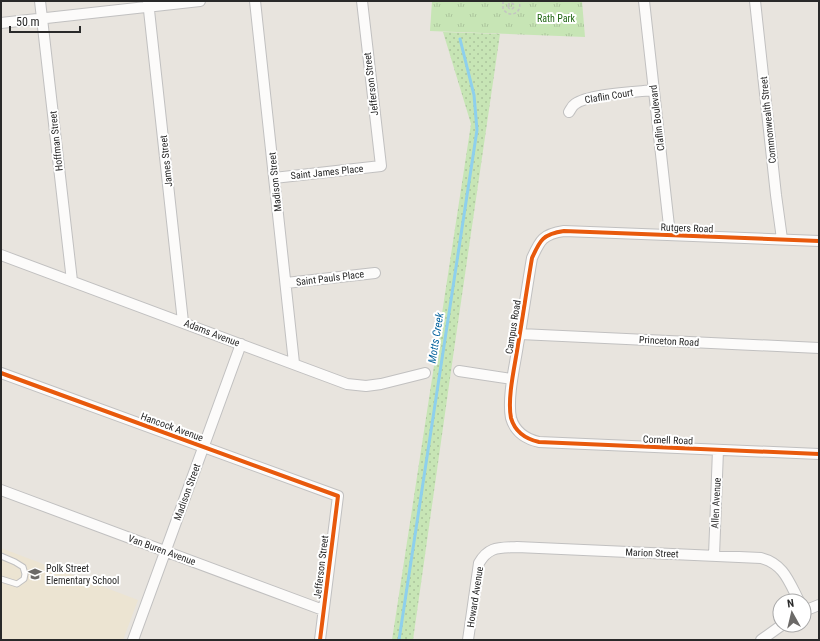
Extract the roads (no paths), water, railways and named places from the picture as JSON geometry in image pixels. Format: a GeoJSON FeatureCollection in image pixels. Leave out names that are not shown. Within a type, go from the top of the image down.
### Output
{"type":"FeatureCollection","features":[{"type":"Feature","properties":{"kind":"street","name":"Hoffman Street"},"geometry":{"type":"LineString","coordinates":[[40,1],[72,281]]}},
{"type":"Feature","properties":{"kind":"street"},"geometry":{"type":"LineString","coordinates":[[1,23],[148,4],[200,1]]}},
{"type":"Feature","properties":{"kind":"street","name":"Madison Street"},"geometry":{"type":"LineString","coordinates":[[254,1],[294,363]]}},
{"type":"Feature","properties":{"kind":"street","name":"Jefferson Street"},"geometry":{"type":"LineString","coordinates":[[362,1],[381,166]]}},
{"type":"Feature","properties":{"kind":"street","name":"Claflin Boulevard"},"geometry":{"type":"LineString","coordinates":[[644,1],[670,235]]}},
{"type":"Feature","properties":{"kind":"street","name":"Commonwealth Street"},"geometry":{"type":"LineString","coordinates":[[755,1],[782,239]]}},
{"type":"Feature","properties":{"kind":"street","name":"James Street"},"geometry":{"type":"LineString","coordinates":[[148,4],[183,322]]}},
{"type":"Feature","properties":{"kind":"street","name":"Claflin Court"},"geometry":{"type":"LineString","coordinates":[[569,112],[574,104],[585,100],[654,90]]}},
{"type":"Feature","properties":{"kind":"street","name":"Saint James Place"},"geometry":{"type":"LineString","coordinates":[[274,178],[381,166]]}},
{"type":"Feature","properties":{"kind":"street","name":"Rutgers Road"},"geometry":{"type":"LineString","coordinates":[[554,232],[564,230],[819,241]]}},
{"type":"Feature","properties":{"kind":"street","name":"Campus Road"},"geometry":{"type":"LineString","coordinates":[[519,432],[511,418],[510,409],[512,379],[532,258],[542,238],[554,232]]}},
{"type":"Feature","properties":{"kind":"street","name":"Adams Avenue"},"geometry":{"type":"LineString","coordinates":[[1,255],[347,384],[366,386],[381,384],[425,373]]}},
{"type":"Feature","properties":{"kind":"street","name":"Saint Pauls Place"},"geometry":{"type":"LineString","coordinates":[[286,283],[375,273]]}},
{"type":"Feature","properties":{"kind":"street","name":"Princeton Road"},"geometry":{"type":"LineString","coordinates":[[520,334],[819,348]]}},
{"type":"Feature","properties":{"kind":"street","name":"Madison Street"},"geometry":{"type":"LineString","coordinates":[[133,640],[241,344]]}},
{"type":"Feature","properties":{"kind":"street"},"geometry":{"type":"LineString","coordinates":[[459,371],[512,379]]}},
{"type":"Feature","properties":{"kind":"street","name":"Hancock Avenue"},"geometry":{"type":"LineString","coordinates":[[1,373],[338,496]]}},
{"type":"Feature","properties":{"kind":"street","name":"Cornell Road"},"geometry":{"type":"LineString","coordinates":[[519,432],[530,440],[540,442],[819,454]]}},
{"type":"Feature","properties":{"kind":"street","name":"Allen Avenue"},"geometry":{"type":"LineString","coordinates":[[714,556],[718,450]]}},
{"type":"Feature","properties":{"kind":"street","name":"Van Buren Avenue"},"geometry":{"type":"LineString","coordinates":[[1,490],[323,610]]}},
{"type":"Feature","properties":{"kind":"street","name":"Jefferson Street"},"geometry":{"type":"LineString","coordinates":[[320,640],[338,496]]}},
{"type":"Feature","properties":{"kind":"street","name":"Marion Street"},"geometry":{"type":"LineString","coordinates":[[484,555],[496,548],[517,547],[761,558],[776,563],[786,575],[795,593]]}},
{"type":"Feature","properties":{"kind":"street","name":"Howard Avenue"},"geometry":{"type":"LineString","coordinates":[[468,640],[480,563],[484,555]]}},
{"type":"Feature","properties":{"kind":"street"},"geometry":{"type":"LineString","coordinates":[[760,640],[772,632]]}},
{"type":"Feature","properties":{"kind":"lane"},"geometry":{"type":"LineString","coordinates":[[1,556],[15,562],[23,568],[24,579],[17,584],[1,579]]}},
{"type":"Feature","properties":{"kind":"waterway","name":"Motts Creek"},"geometry":{"type":"LineString","coordinates":[[399,640],[477,130],[474,95],[460,39]]}},
{"type":"Feature","properties":{"kind":"place","name":"Polk Street Elementary School"},"geometry":{"type":"Point","coordinates":[35,574]}},
{"type":"Feature","properties":{"kind":"park label","name":"Rath Park"},"geometry":{"type":"Point","coordinates":[556,18]}}]}
